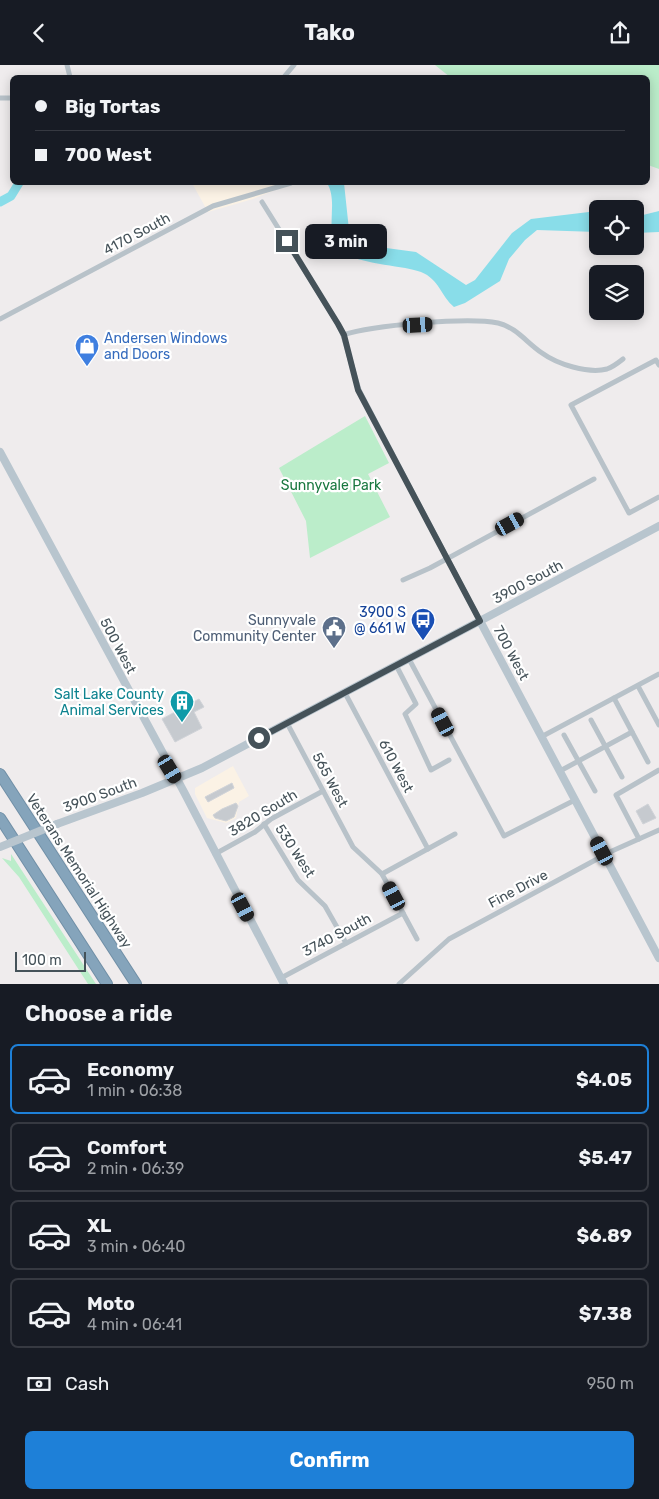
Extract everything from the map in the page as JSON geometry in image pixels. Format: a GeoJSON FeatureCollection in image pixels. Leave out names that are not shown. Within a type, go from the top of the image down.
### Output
{"type":"FeatureCollection","features":[{"type":"Feature","properties":{"kind":"highway","name":"Veterans Memorial Highway"},"geometry":{"type":"LineString","coordinates":[[0,774],[136,984]]}},
{"type":"Feature","properties":{"kind":"highway"},"geometry":{"type":"LineString","coordinates":[[0,818],[107,984]]}},
{"type":"Feature","properties":{"kind":"main road","name":"500 West"},"geometry":{"type":"LineString","coordinates":[[0,452],[282,981]]}},
{"type":"Feature","properties":{"kind":"main road","name":"3900 South"},"geometry":{"type":"LineString","coordinates":[[0,847],[176,779],[345,693],[659,526]]}},
{"type":"Feature","properties":{"kind":"main road","name":"700 West"},"geometry":{"type":"LineString","coordinates":[[480,621],[656,947],[659,957]]}},
{"type":"Feature","properties":{"kind":"street"},"geometry":{"type":"LineString","coordinates":[[286,75],[294,65]]}},
{"type":"Feature","properties":{"kind":"street","name":"4170 South"},"geometry":{"type":"LineString","coordinates":[[0,319],[212,206],[284,185]]}},
{"type":"Feature","properties":{"kind":"street","name":"700 West"},"geometry":{"type":"LineString","coordinates":[[262,202],[324,299],[344,335],[358,390],[480,621]]}},
{"type":"Feature","properties":{"kind":"street"},"geometry":{"type":"LineString","coordinates":[[344,335],[365,329],[464,322],[497,323],[511,329],[548,357],[571,365],[591,370],[605,369],[623,359]]}},
{"type":"Feature","properties":{"kind":"street"},"geometry":{"type":"LineString","coordinates":[[659,365],[656,359],[571,405],[629,513],[659,497]]}},
{"type":"Feature","properties":{"kind":"street"},"geometry":{"type":"LineString","coordinates":[[403,579],[446,559],[594,479]]}},
{"type":"Feature","properties":{"kind":"street"},"geometry":{"type":"LineString","coordinates":[[409,659],[504,836],[575,800]]}},
{"type":"Feature","properties":{"kind":"street"},"geometry":{"type":"LineString","coordinates":[[396,665],[416,704],[405,714],[430,767],[432,770],[450,760]]}},
{"type":"Feature","properties":{"kind":"street"},"geometry":{"type":"LineString","coordinates":[[541,737],[659,674]]}},
{"type":"Feature","properties":{"kind":"street"},"geometry":{"type":"LineString","coordinates":[[638,686],[656,714],[659,725]]}},
{"type":"Feature","properties":{"kind":"street","name":"610 West"},"geometry":{"type":"LineString","coordinates":[[345,693],[428,849]]}},
{"type":"Feature","properties":{"kind":"street"},"geometry":{"type":"LineString","coordinates":[[614,698],[648,762]]}},
{"type":"Feature","properties":{"kind":"street"},"geometry":{"type":"LineString","coordinates":[[591,720],[622,777]]}},
{"type":"Feature","properties":{"kind":"street","name":"565 West"},"geometry":{"type":"LineString","coordinates":[[287,723],[353,847],[382,873]]}},
{"type":"Feature","properties":{"kind":"street"},"geometry":{"type":"LineString","coordinates":[[560,771],[632,732]]}},
{"type":"Feature","properties":{"kind":"street"},"geometry":{"type":"LineString","coordinates":[[564,735],[595,791]]}},
{"type":"Feature","properties":{"kind":"street"},"geometry":{"type":"LineString","coordinates":[[639,839],[616,795],[659,770]]}},
{"type":"Feature","properties":{"kind":"street","name":"3820 South"},"geometry":{"type":"LineString","coordinates":[[215,854],[323,791]]}},
{"type":"Feature","properties":{"kind":"street","name":"530 West"},"geometry":{"type":"LineString","coordinates":[[264,824],[294,875],[325,906],[346,943]]}},
{"type":"Feature","properties":{"kind":"street","name":"Fine Drive"},"geometry":{"type":"LineString","coordinates":[[399,984],[448,939],[605,855],[659,830]]}},
{"type":"Feature","properties":{"kind":"street"},"geometry":{"type":"LineString","coordinates":[[418,939],[382,873],[455,834]]}},
{"type":"Feature","properties":{"kind":"street","name":"3740 South"},"geometry":{"type":"LineString","coordinates":[[282,981],[346,943],[403,913]]}},
{"type":"Feature","properties":{"kind":"shaded area"},"geometry":{"type":"Polygon","coordinates":[[[193,185],[288,185],[253,199],[208,212],[193,185]]]}},
{"type":"Feature","properties":{"kind":"shaded area"},"geometry":{"type":"Polygon","coordinates":[[[233,766],[249,796],[239,802],[236,818],[226,823],[207,818],[195,794],[195,788],[233,766]]]}},
{"type":"Feature","properties":{"kind":"green space"},"geometry":{"type":"Polygon","coordinates":[[[435,65],[659,65],[659,169],[650,166],[650,75],[448,75],[435,65]]]}},
{"type":"Feature","properties":{"kind":"green space","name":"Sunnyvale Park"},"geometry":{"type":"Polygon","coordinates":[[[365,416],[389,463],[368,474],[390,517],[310,558],[306,521],[279,468],[365,416]]]}},
{"type":"Feature","properties":{"kind":"green space"},"geometry":{"type":"Polygon","coordinates":[[[11,854],[96,984],[88,984],[19,877],[2,858],[11,861],[11,854]]]}},
{"type":"Feature","properties":{"kind":"water"},"geometry":{"type":"Polygon","coordinates":[[[328,185],[344,185],[349,230],[355,241],[364,245],[416,252],[466,285],[475,280],[512,233],[531,219],[589,212],[589,232],[537,230],[525,240],[509,259],[500,281],[465,303],[454,307],[436,283],[427,275],[413,270],[353,258],[338,248],[332,232],[332,199],[328,185]]]}},
{"type":"Feature","properties":{"kind":"water"},"geometry":{"type":"Polygon","coordinates":[[[659,211],[659,232],[644,233],[644,215],[659,211]]]}},
{"type":"Feature","properties":{"kind":"building","name":"Salt Lake County Animal Services"},"geometry":{"type":"Polygon","coordinates":[[[199,699],[204,707],[194,712],[202,728],[175,742],[162,719],[199,699]]]}},
{"type":"Feature","properties":{"kind":"building"},"geometry":{"type":"Polygon","coordinates":[[[232,783],[234,788],[208,802],[205,797],[232,783]]]}},
{"type":"Feature","properties":{"kind":"building"},"geometry":{"type":"Polygon","coordinates":[[[236,803],[238,806],[234,817],[226,821],[215,818],[213,815],[222,809],[236,803]]]}},
{"type":"Feature","properties":{"kind":"building"},"geometry":{"type":"Polygon","coordinates":[[[648,804],[656,818],[643,824],[636,811],[648,804]]]}},
{"type":"Feature","properties":{"kind":"waterway"},"geometry":{"type":"LineString","coordinates":[[0,202],[11,196],[18,185]]}},
{"type":"Feature","properties":{"kind":"place","name":"Andersen Windows and Doors"},"geometry":{"type":"Point","coordinates":[87,367]}},
{"type":"Feature","properties":{"kind":"place","name":"3900 S @ 661 W"},"geometry":{"type":"Point","coordinates":[423,641]}},
{"type":"Feature","properties":{"kind":"place","name":"Sunnyvale Community Center"},"geometry":{"type":"Point","coordinates":[334,649]}},
{"type":"Feature","properties":{"kind":"place","name":"Salt Lake County Animal Services"},"geometry":{"type":"Point","coordinates":[182,723]}},
{"type":"Feature","properties":{"kind":"route"},"geometry":{"type":"LineString","coordinates":[[259,738],[480,621],[422,515],[411,489],[390,453],[358,390],[353,377],[344,335],[324,299],[287,241]]}}]}
